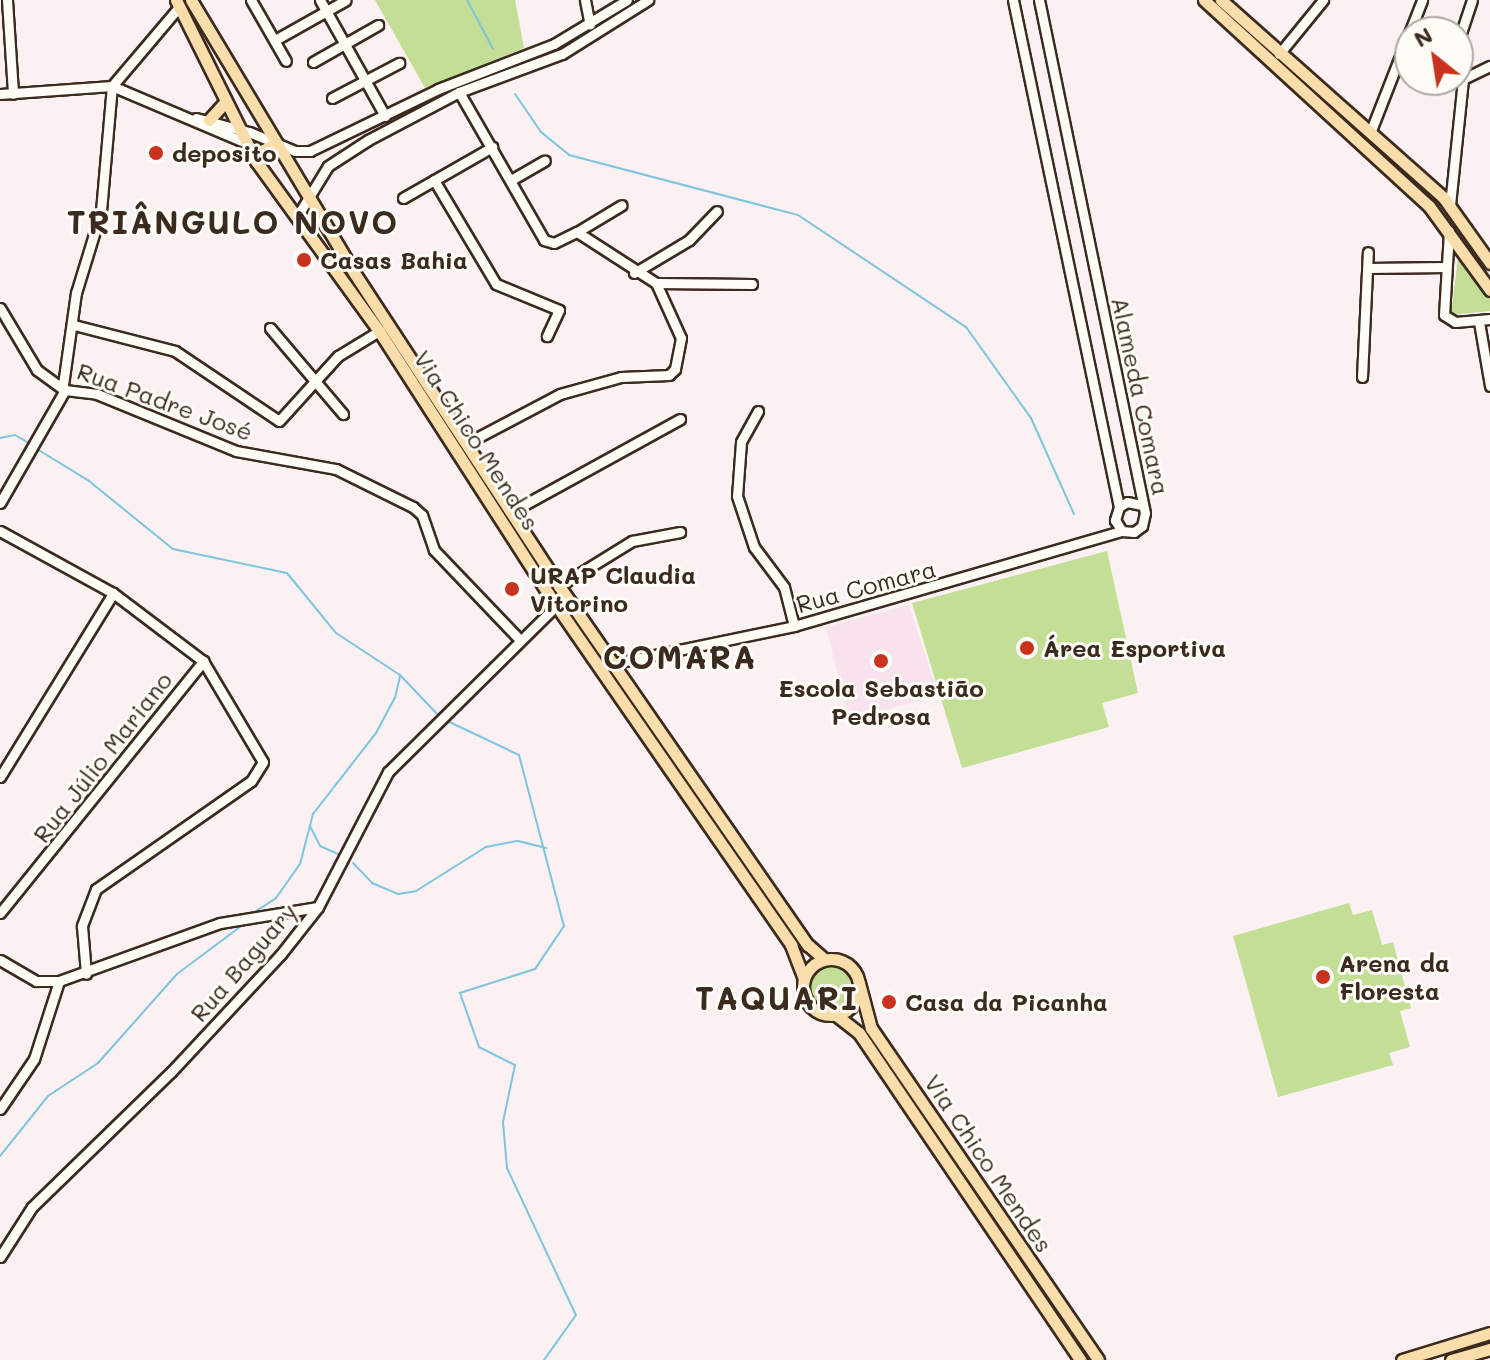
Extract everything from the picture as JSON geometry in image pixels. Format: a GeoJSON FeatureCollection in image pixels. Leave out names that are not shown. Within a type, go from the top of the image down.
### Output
{"type":"FeatureCollection","features":[{"type":"Feature","properties":{"kind":"main road","name":"Via Chico Mendes"},"geometry":{"type":"LineString","coordinates":[[191,0],[309,200],[559,586],[616,663],[808,945],[824,959]]}},
{"type":"Feature","properties":{"kind":"main road"},"geometry":{"type":"LineString","coordinates":[[1204,0],[1449,227],[1490,290]]}},
{"type":"Feature","properties":{"kind":"main road"},"geometry":{"type":"LineString","coordinates":[[1221,0],[1450,205],[1490,263]]}},
{"type":"Feature","properties":{"kind":"main road","name":"Via Chico Mendes"},"geometry":{"type":"LineString","coordinates":[[177,4],[252,156],[298,215],[379,331],[556,606],[791,945],[804,979]]}},
{"type":"Feature","properties":{"kind":"main road"},"geometry":{"type":"LineString","coordinates":[[203,119],[225,102]]}},
{"type":"Feature","properties":{"kind":"main road"},"geometry":{"type":"LineString","coordinates":[[252,156],[275,144]]}},
{"type":"Feature","properties":{"kind":"main road"},"geometry":{"type":"LineString","coordinates":[[824,959],[846,963],[859,983],[855,1002],[836,1015],[814,1010],[803,990],[804,979],[824,959]]}},
{"type":"Feature","properties":{"kind":"main road","name":"Via Chico Mendes"},"geometry":{"type":"LineString","coordinates":[[859,983],[871,1028],[1098,1360]]}},
{"type":"Feature","properties":{"kind":"main road","name":"Via Chico Mendes"},"geometry":{"type":"LineString","coordinates":[[836,1015],[859,1033],[1080,1360]]}},
{"type":"Feature","properties":{"kind":"main road"},"geometry":{"type":"LineString","coordinates":[[1402,1360],[1490,1333]]}},
{"type":"Feature","properties":{"kind":"main road"},"geometry":{"type":"LineString","coordinates":[[1451,1360],[1490,1349]]}},
{"type":"Feature","properties":{"kind":"street"},"geometry":{"type":"LineString","coordinates":[[7,0],[13,94]]}},
{"type":"Feature","properties":{"kind":"street"},"geometry":{"type":"LineString","coordinates":[[251,0],[286,61]]}},
{"type":"Feature","properties":{"kind":"street"},"geometry":{"type":"LineString","coordinates":[[320,0],[385,116]]}},
{"type":"Feature","properties":{"kind":"street"},"geometry":{"type":"LineString","coordinates":[[275,40],[346,0]]}},
{"type":"Feature","properties":{"kind":"street"},"geometry":{"type":"LineString","coordinates":[[585,0],[590,25]]}},
{"type":"Feature","properties":{"kind":"street"},"geometry":{"type":"LineString","coordinates":[[298,215],[333,163],[459,92],[570,50],[648,0]]}},
{"type":"Feature","properties":{"kind":"street","name":"Alameda Comara"},"geometry":{"type":"LineString","coordinates":[[1013,0],[1119,507],[1115,520],[1122,531],[1142,526],[1145,513],[1039,0]]}},
{"type":"Feature","properties":{"kind":"street"},"geometry":{"type":"LineString","coordinates":[[1279,54],[1323,0]]}},
{"type":"Feature","properties":{"kind":"street"},"geometry":{"type":"LineString","coordinates":[[1370,133],[1422,0]]}},
{"type":"Feature","properties":{"kind":"street"},"geometry":{"type":"LineString","coordinates":[[0,94],[112,86],[275,144],[310,151],[590,25],[621,2]]}},
{"type":"Feature","properties":{"kind":"street"},"geometry":{"type":"LineString","coordinates":[[0,503],[4,490],[23,469],[50,421],[64,388],[76,293],[106,181],[112,86],[177,4]]}},
{"type":"Feature","properties":{"kind":"street"},"geometry":{"type":"LineString","coordinates":[[313,62],[378,25]]}},
{"type":"Feature","properties":{"kind":"street"},"geometry":{"type":"LineString","coordinates":[[332,98],[399,63]]}},
{"type":"Feature","properties":{"kind":"street"},"geometry":{"type":"LineString","coordinates":[[499,65],[504,77]]}},
{"type":"Feature","properties":{"kind":"street"},"geometry":{"type":"LineString","coordinates":[[459,92],[547,243],[577,232],[622,205]]}},
{"type":"Feature","properties":{"kind":"street"},"geometry":{"type":"LineString","coordinates":[[1450,205],[1458,96]]}},
{"type":"Feature","properties":{"kind":"street"},"geometry":{"type":"LineString","coordinates":[[203,119],[244,142]]}},
{"type":"Feature","properties":{"kind":"street"},"geometry":{"type":"LineString","coordinates":[[403,198],[492,147]]}},
{"type":"Feature","properties":{"kind":"street"},"geometry":{"type":"LineString","coordinates":[[511,180],[545,160]]}},
{"type":"Feature","properties":{"kind":"street"},"geometry":{"type":"LineString","coordinates":[[434,180],[496,284],[559,310],[547,336]]}},
{"type":"Feature","properties":{"kind":"street"},"geometry":{"type":"LineString","coordinates":[[634,273],[689,240],[717,211]]}},
{"type":"Feature","properties":{"kind":"street"},"geometry":{"type":"LineString","coordinates":[[1449,227],[1444,315],[1455,322],[1490,319]]}},
{"type":"Feature","properties":{"kind":"street"},"geometry":{"type":"LineString","coordinates":[[577,232],[634,273],[656,283],[752,284]]}},
{"type":"Feature","properties":{"kind":"street"},"geometry":{"type":"LineString","coordinates":[[1362,377],[1368,252]]}},
{"type":"Feature","properties":{"kind":"street"},"geometry":{"type":"LineString","coordinates":[[1368,268],[1446,267]]}},
{"type":"Feature","properties":{"kind":"street"},"geometry":{"type":"LineString","coordinates":[[467,443],[560,394],[583,392],[621,377],[669,375],[675,369],[681,338],[656,283]]}},
{"type":"Feature","properties":{"kind":"street","name":"Rua Padre José"},"geometry":{"type":"LineString","coordinates":[[0,308],[37,370],[64,388],[108,398],[215,445],[336,469],[388,492],[422,515],[434,550],[520,640]]}},
{"type":"Feature","properties":{"kind":"street"},"geometry":{"type":"LineString","coordinates":[[1479,322],[1490,386]]}},
{"type":"Feature","properties":{"kind":"street"},"geometry":{"type":"LineString","coordinates":[[74,325],[175,351],[279,421],[338,356],[379,331]]}},
{"type":"Feature","properties":{"kind":"street"},"geometry":{"type":"LineString","coordinates":[[270,328],[343,414]]}},
{"type":"Feature","properties":{"kind":"street"},"geometry":{"type":"LineString","coordinates":[[758,411],[741,442],[737,496],[754,547],[784,587],[794,626]]}},
{"type":"Feature","properties":{"kind":"street"},"geometry":{"type":"LineString","coordinates":[[511,512],[680,419]]}},
{"type":"Feature","properties":{"kind":"street"},"geometry":{"type":"LineString","coordinates":[[1119,507],[1127,502],[1141,505]]}},
{"type":"Feature","properties":{"kind":"street"},"geometry":{"type":"LineString","coordinates":[[0,531],[113,593],[203,661],[262,759],[258,774],[247,784],[96,889],[82,926],[86,974]]}},
{"type":"Feature","properties":{"kind":"street","name":"Rua Comara"},"geometry":{"type":"LineString","coordinates":[[616,663],[794,626],[1122,531]]}},
{"type":"Feature","properties":{"kind":"street"},"geometry":{"type":"LineString","coordinates":[[559,586],[632,541],[680,532]]}},
{"type":"Feature","properties":{"kind":"street"},"geometry":{"type":"LineString","coordinates":[[0,777],[113,593]]}},
{"type":"Feature","properties":{"kind":"street","name":"Rua Baguary"},"geometry":{"type":"LineString","coordinates":[[0,1257],[32,1207],[171,1072],[318,907],[372,796],[428,730],[556,606]]}},
{"type":"Feature","properties":{"kind":"street","name":"Rua Júlio Mariano"},"geometry":{"type":"LineString","coordinates":[[0,913],[203,661]]}},
{"type":"Feature","properties":{"kind":"street"},"geometry":{"type":"LineString","coordinates":[[0,960],[36,981],[59,981],[86,974],[220,923],[318,907]]}},
{"type":"Feature","properties":{"kind":"street"},"geometry":{"type":"LineString","coordinates":[[0,1109],[34,1059],[59,981]]}},
{"type":"Feature","properties":{"kind":"shaded area","name":"Escola Sebastião Pedrosa"},"geometry":{"type":"Polygon","coordinates":[[[909,605],[938,695],[849,720],[826,627],[909,605]]]}},
{"type":"Feature","properties":{"kind":"green space"},"geometry":{"type":"Polygon","coordinates":[[[375,0],[515,0],[524,48],[425,88],[375,0]]]}},
{"type":"Feature","properties":{"kind":"green space"},"geometry":{"type":"Polygon","coordinates":[[[1459,249],[1490,298],[1490,311],[1451,315],[1459,249]]]}},
{"type":"Feature","properties":{"kind":"green space","name":"Área Esportiva"},"geometry":{"type":"Polygon","coordinates":[[[1107,551],[1138,693],[1102,703],[1109,727],[962,768],[912,603],[1107,551]]]}},
{"type":"Feature","properties":{"kind":"green space","name":"Arena da Floresta"},"geometry":{"type":"Polygon","coordinates":[[[1349,903],[1353,915],[1372,910],[1382,945],[1393,942],[1411,1008],[1400,1011],[1410,1047],[1389,1053],[1393,1065],[1278,1097],[1233,936],[1349,903]]]}},
{"type":"Feature","properties":{"kind":"green space"},"geometry":{"type":"Polygon","coordinates":[[[829,966],[845,973],[852,989],[845,1005],[829,1012],[813,1005],[806,989],[813,973],[829,966]]]}},
{"type":"Feature","properties":{"kind":"waterway"},"geometry":{"type":"LineString","coordinates":[[467,0],[493,49]]}},
{"type":"Feature","properties":{"kind":"waterway"},"geometry":{"type":"LineString","coordinates":[[515,94],[541,132],[569,155],[798,215],[966,327],[1031,418],[1074,514]]}},
{"type":"Feature","properties":{"kind":"waterway"},"geometry":{"type":"LineString","coordinates":[[0,438],[15,435],[29,443]]}},
{"type":"Feature","properties":{"kind":"waterway"},"geometry":{"type":"LineString","coordinates":[[37,449],[89,481],[173,549],[287,573],[336,633],[400,675],[439,716]]}},
{"type":"Feature","properties":{"kind":"waterway"},"geometry":{"type":"LineString","coordinates":[[253,913],[276,898],[300,864],[313,814],[376,733],[395,698],[400,676]]}},
{"type":"Feature","properties":{"kind":"waterway"},"geometry":{"type":"LineString","coordinates":[[445,720],[519,755],[564,926],[535,969],[460,993],[479,1047],[515,1065],[503,1122],[507,1168],[576,1315],[544,1360]]}},
{"type":"Feature","properties":{"kind":"waterway"},"geometry":{"type":"LineString","coordinates":[[310,826],[320,846],[340,855]]}},
{"type":"Feature","properties":{"kind":"waterway"},"geometry":{"type":"LineString","coordinates":[[353,863],[372,883],[398,894],[416,891],[486,847],[518,841],[546,848]]}},
{"type":"Feature","properties":{"kind":"waterway"},"geometry":{"type":"LineString","coordinates":[[0,1156],[48,1096],[98,1063],[177,974],[240,927]]}},
{"type":"Feature","properties":{"kind":"place","name":"deposito"},"geometry":{"type":"Point","coordinates":[156,153]}},
{"type":"Feature","properties":{"kind":"place","name":"Casas Bahia"},"geometry":{"type":"Point","coordinates":[304,260]}},
{"type":"Feature","properties":{"kind":"place","name":"URAP Claudia Vitorino"},"geometry":{"type":"Point","coordinates":[512,589]}},
{"type":"Feature","properties":{"kind":"place","name":"Área Esportiva"},"geometry":{"type":"Point","coordinates":[1027,648]}},
{"type":"Feature","properties":{"kind":"place","name":"Escola Sebastião Pedrosa"},"geometry":{"type":"Point","coordinates":[881,661]}},
{"type":"Feature","properties":{"kind":"place","name":"Arena da Floresta"},"geometry":{"type":"Point","coordinates":[1323,977]}},
{"type":"Feature","properties":{"kind":"place","name":"Casa da Picanha"},"geometry":{"type":"Point","coordinates":[889,1002]}},
{"type":"Feature","properties":{"kind":"district","name":"TRIÂNGULO NOVO"},"geometry":{"type":"Point","coordinates":[233,221]}},
{"type":"Feature","properties":{"kind":"district","name":"COMARA"},"geometry":{"type":"Point","coordinates":[680,656]}},
{"type":"Feature","properties":{"kind":"district","name":"TAQUARI"},"geometry":{"type":"Point","coordinates":[777,997]}}]}
